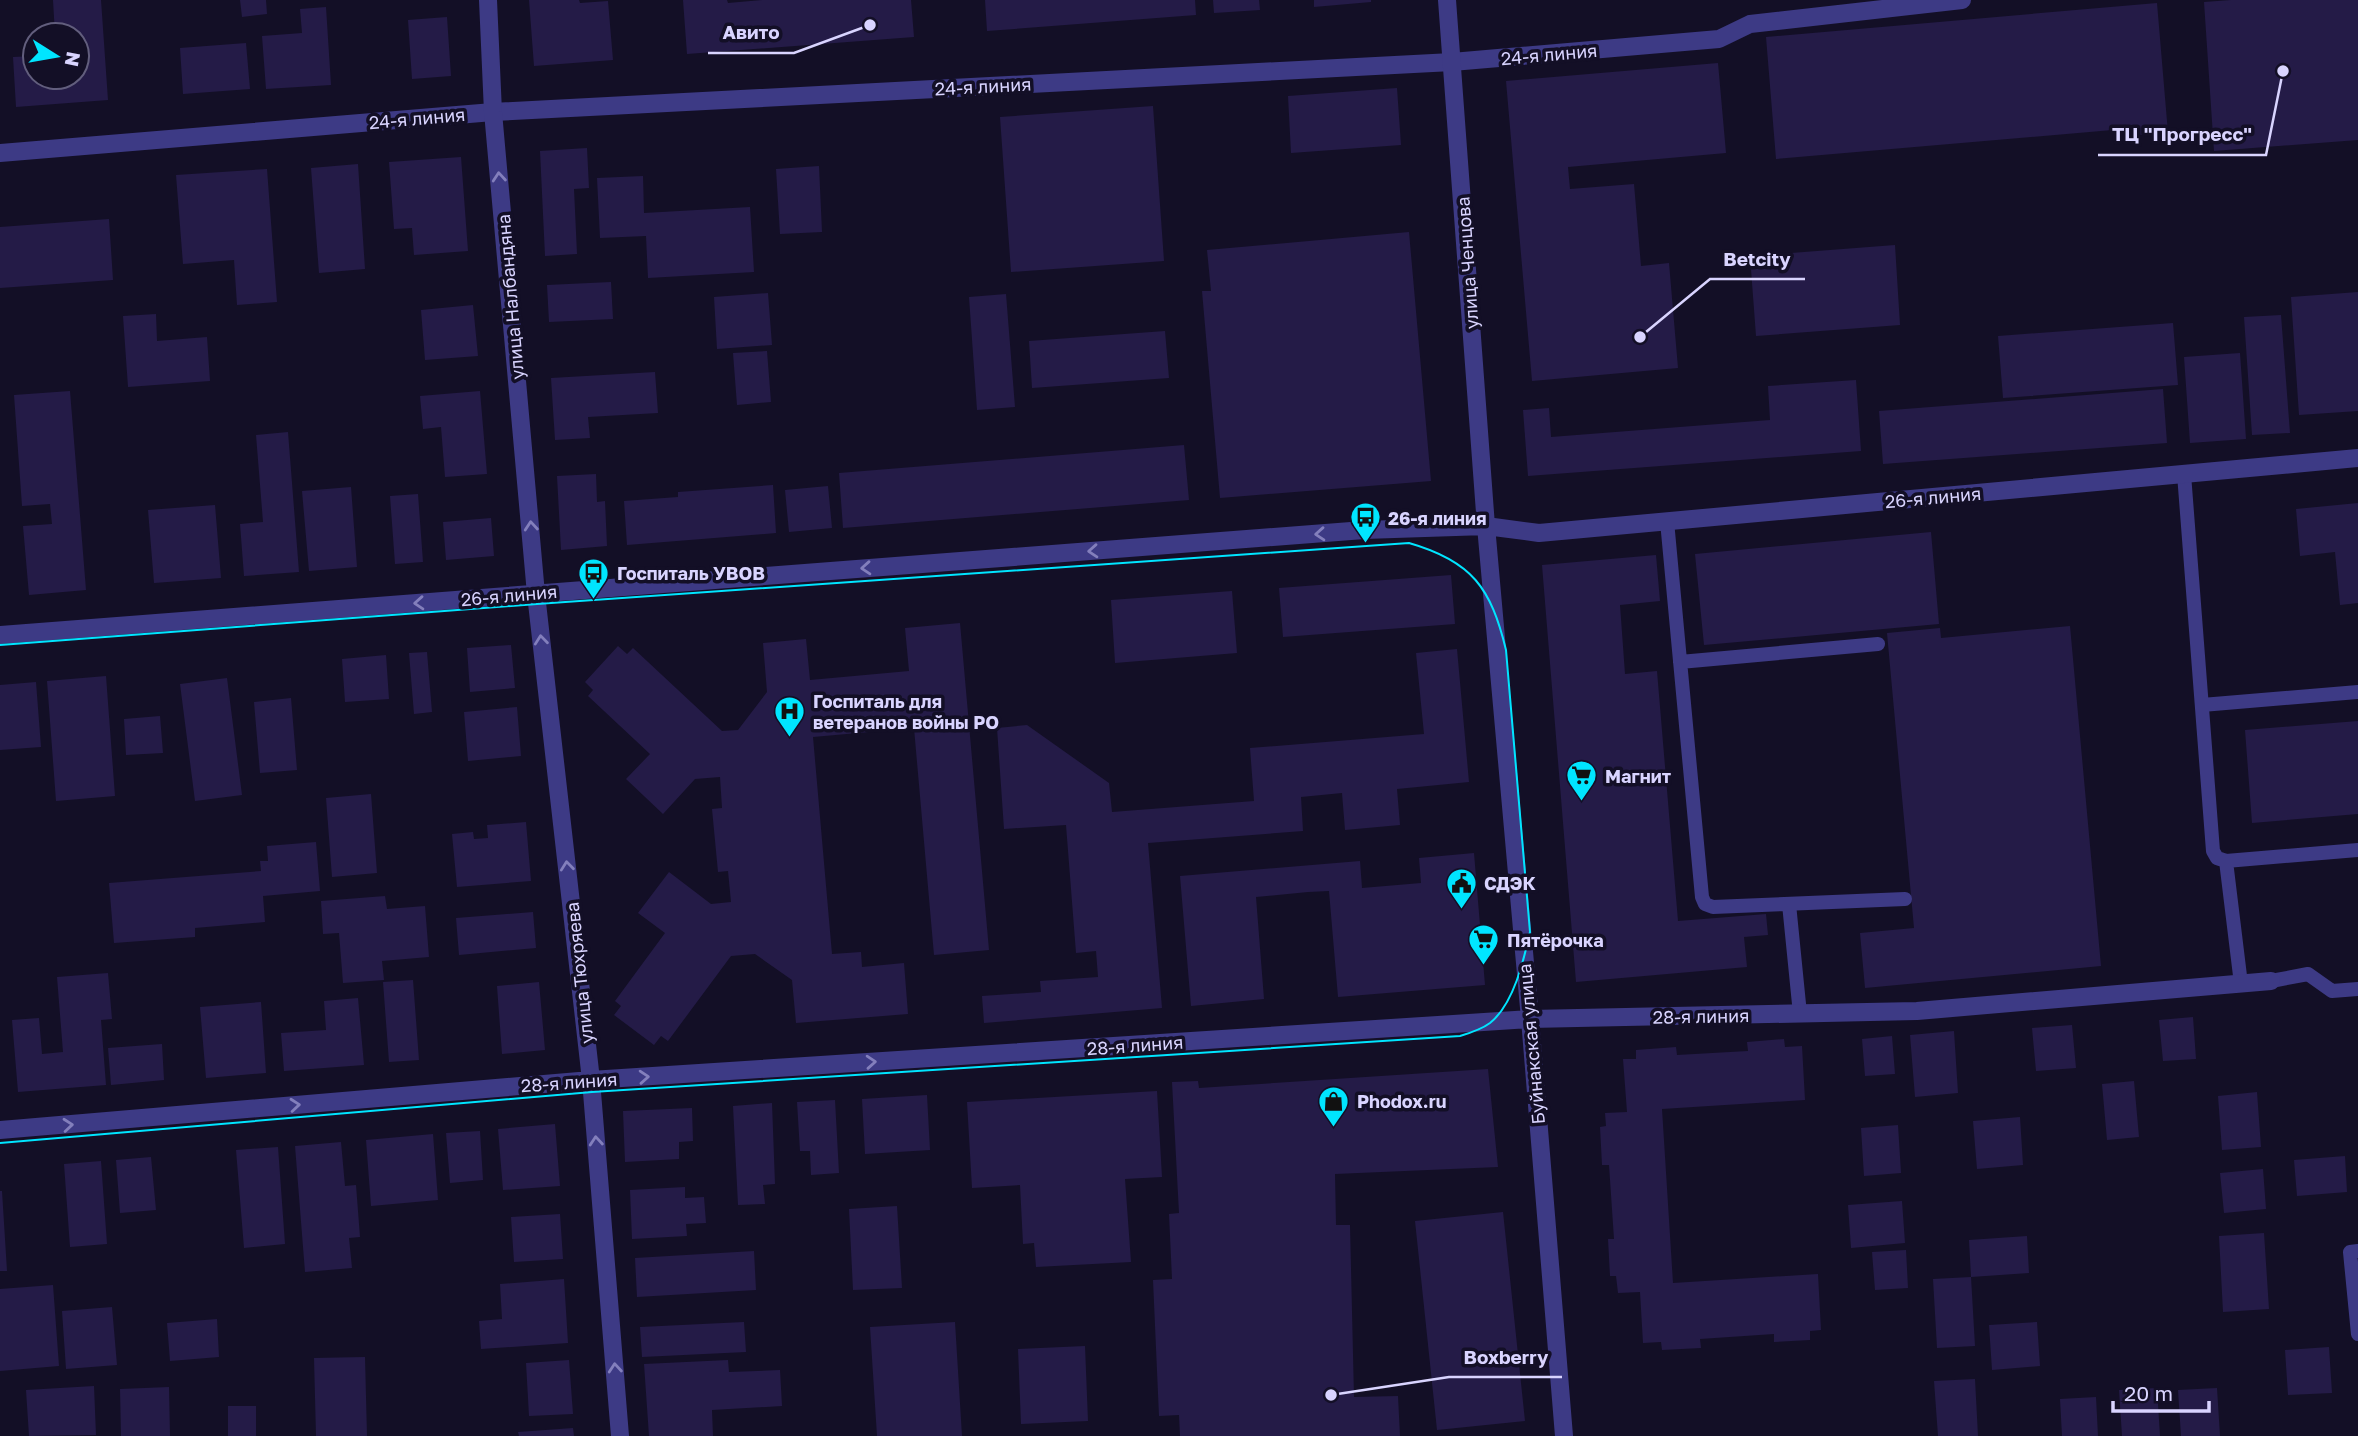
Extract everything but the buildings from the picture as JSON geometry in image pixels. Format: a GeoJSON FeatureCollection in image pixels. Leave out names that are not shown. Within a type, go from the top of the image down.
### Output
{"type":"FeatureCollection","features":[{"type":"Feature","properties":{"kind":"street","name":"улица Налбандяна"},"geometry":{"type":"LineString","coordinates":[[488,0],[493,112],[536,594]]}},
{"type":"Feature","properties":{"kind":"street","name":"улица Ченцова"},"geometry":{"type":"LineString","coordinates":[[1447,0],[1486,526]]}},
{"type":"Feature","properties":{"kind":"street","name":"24-я линия"},"geometry":{"type":"LineString","coordinates":[[0,153],[493,112],[1452,62],[1719,39],[1750,23],[1962,0]]}},
{"type":"Feature","properties":{"kind":"street","name":"26-я линия"},"geometry":{"type":"LineString","coordinates":[[0,635],[1364,530],[1486,526],[1539,533],[2358,458]]}},
{"type":"Feature","properties":{"kind":"street","name":"Буйнакская улица"},"geometry":{"type":"LineString","coordinates":[[1486,526],[1564,1436]]}},
{"type":"Feature","properties":{"kind":"street","name":"улица Тюхряева"},"geometry":{"type":"LineString","coordinates":[[536,594],[591,1080],[620,1436]]}},
{"type":"Feature","properties":{"kind":"street","name":"28-я линия"},"geometry":{"type":"LineString","coordinates":[[0,1130],[591,1080],[1530,1019],[1917,1011],[2271,981]]}},
{"type":"Feature","properties":{"kind":"lane"},"geometry":{"type":"LineString","coordinates":[[2184,474],[2213,851],[2217,858],[2226,861],[2358,850]]}},
{"type":"Feature","properties":{"kind":"lane"},"geometry":{"type":"LineString","coordinates":[[1667,521],[1702,897],[1705,904],[1713,907],[1905,899]]}},
{"type":"Feature","properties":{"kind":"lane"},"geometry":{"type":"LineString","coordinates":[[1680,662],[1878,644]]}},
{"type":"Feature","properties":{"kind":"lane"},"geometry":{"type":"LineString","coordinates":[[2202,705],[2358,692]]}},
{"type":"Feature","properties":{"kind":"lane"},"geometry":{"type":"LineString","coordinates":[[2226,861],[2241,984]]}},
{"type":"Feature","properties":{"kind":"lane"},"geometry":{"type":"LineString","coordinates":[[1789,904],[1800,1014]]}},
{"type":"Feature","properties":{"kind":"lane"},"geometry":{"type":"LineString","coordinates":[[2271,981],[2308,974],[2332,991],[2358,989]]}},
{"type":"Feature","properties":{"kind":"lane"},"geometry":{"type":"LineString","coordinates":[[2358,1251],[2350,1252],[2358,1335]]}},
{"type":"Feature","properties":{"kind":"tram line"},"geometry":{"type":"LineString","coordinates":[[0,645],[537,604],[1409,543],[1449,559],[1476,580],[1500,628],[1506,650],[1530,932],[1517,980],[1506,1005],[1490,1023],[1460,1036],[592,1092],[0,1143]]}},
{"type":"Feature","properties":{"kind":"place","name":"Авито"},"geometry":{"type":"Point","coordinates":[870,25]}},
{"type":"Feature","properties":{"kind":"place","name":"ТЦ \"Прогресс\""},"geometry":{"type":"Point","coordinates":[2283,71]}},
{"type":"Feature","properties":{"kind":"place","name":"Betcity"},"geometry":{"type":"Point","coordinates":[1640,337]}},
{"type":"Feature","properties":{"kind":"place","name":"26-я линия"},"geometry":{"type":"Point","coordinates":[1365,545]}},
{"type":"Feature","properties":{"kind":"place","name":"Госпиталь УВОВ"},"geometry":{"type":"Point","coordinates":[594,600]}},
{"type":"Feature","properties":{"kind":"place","name":"Госпиталь для ветеранов войны РО"},"geometry":{"type":"Point","coordinates":[790,738]}},
{"type":"Feature","properties":{"kind":"place","name":"Магнит"},"geometry":{"type":"Point","coordinates":[1582,803]}},
{"type":"Feature","properties":{"kind":"place","name":"СДЭК"},"geometry":{"type":"Point","coordinates":[1461,910]}},
{"type":"Feature","properties":{"kind":"place","name":"Пятёрочка"},"geometry":{"type":"Point","coordinates":[1484,967]}},
{"type":"Feature","properties":{"kind":"place","name":"Phodox.ru"},"geometry":{"type":"Point","coordinates":[1334,1128]}},
{"type":"Feature","properties":{"kind":"place","name":"Boxberry"},"geometry":{"type":"Point","coordinates":[1331,1395]}}]}
